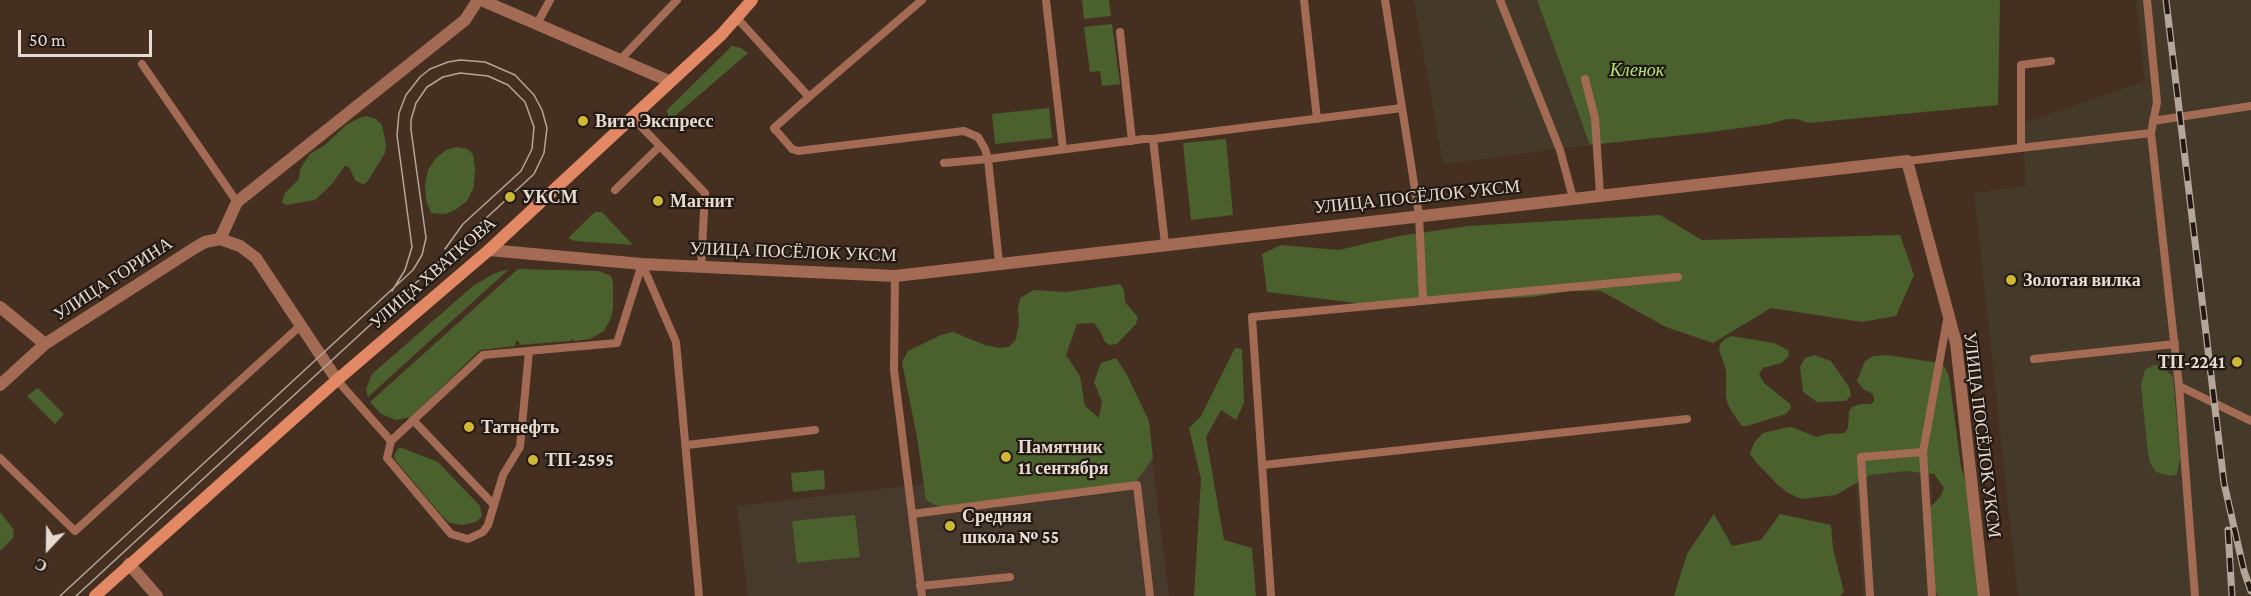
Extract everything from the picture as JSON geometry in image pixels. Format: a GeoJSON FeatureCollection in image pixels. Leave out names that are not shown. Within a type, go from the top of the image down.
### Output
{"type":"FeatureCollection","features":[{"type":"Feature","properties":{"kind":"main road","name":"УЛИЦА ХВАТКОВА"},"geometry":{"type":"LineString","coordinates":[[95,596],[337,381],[489,250],[721,35],[752,0]]}},
{"type":"Feature","properties":{"kind":"street"},"geometry":{"type":"LineString","coordinates":[[337,381],[256,258],[240,246],[220,239],[237,202],[465,20],[480,0],[669,81]]}},
{"type":"Feature","properties":{"kind":"street","name":"УЛИЦА ПОСЁЛОК УКСМ"},"geometry":{"type":"LineString","coordinates":[[489,250],[642,264],[894,276],[1907,161],[1956,343],[1984,596]]}},
{"type":"Feature","properties":{"kind":"street","name":"УЛИЦА ГОРИНА"},"geometry":{"type":"LineString","coordinates":[[0,385],[45,344],[193,249],[220,239]]}},
{"type":"Feature","properties":{"kind":"street"},"geometry":{"type":"LineString","coordinates":[[0,307],[45,344]]}},
{"type":"Feature","properties":{"kind":"street"},"geometry":{"type":"LineString","coordinates":[[129,564],[157,596]]}},
{"type":"Feature","properties":{"kind":"lane"},"geometry":{"type":"LineString","coordinates":[[537,24],[550,0]]}},
{"type":"Feature","properties":{"kind":"lane"},"geometry":{"type":"LineString","coordinates":[[619,61],[677,0]]}},
{"type":"Feature","properties":{"kind":"lane"},"geometry":{"type":"LineString","coordinates":[[922,0],[774,128],[792,149],[798,151],[964,131],[978,137],[988,159],[999,263]]}},
{"type":"Feature","properties":{"kind":"lane"},"geometry":{"type":"LineString","coordinates":[[1046,0],[1063,149]]}},
{"type":"Feature","properties":{"kind":"lane"},"geometry":{"type":"LineString","coordinates":[[1304,0],[1317,119]]}},
{"type":"Feature","properties":{"kind":"lane"},"geometry":{"type":"LineString","coordinates":[[1385,0],[1419,215],[1423,300]]}},
{"type":"Feature","properties":{"kind":"lane"},"geometry":{"type":"LineString","coordinates":[[1500,0],[1560,150],[1573,198]]}},
{"type":"Feature","properties":{"kind":"lane"},"geometry":{"type":"LineString","coordinates":[[2146,0],[2157,102],[2151,133],[2179,386],[2195,596]]}},
{"type":"Feature","properties":{"kind":"lane"},"geometry":{"type":"LineString","coordinates":[[736,17],[809,98]]}},
{"type":"Feature","properties":{"kind":"lane"},"geometry":{"type":"LineString","coordinates":[[1120,32],[1132,141]]}},
{"type":"Feature","properties":{"kind":"lane"},"geometry":{"type":"LineString","coordinates":[[2021,148],[2021,65],[2051,61]]}},
{"type":"Feature","properties":{"kind":"lane"},"geometry":{"type":"LineString","coordinates":[[142,64],[237,202]]}},
{"type":"Feature","properties":{"kind":"lane"},"geometry":{"type":"LineString","coordinates":[[1585,79],[1595,118],[1600,195]]}},
{"type":"Feature","properties":{"kind":"lane"},"geometry":{"type":"LineString","coordinates":[[2153,121],[2251,106]]}},
{"type":"Feature","properties":{"kind":"lane"},"geometry":{"type":"LineString","coordinates":[[944,163],[1402,108]]}},
{"type":"Feature","properties":{"kind":"lane"},"geometry":{"type":"LineString","coordinates":[[632,117],[705,193],[701,267]]}},
{"type":"Feature","properties":{"kind":"lane"},"geometry":{"type":"LineString","coordinates":[[1907,161],[2151,133]]}},
{"type":"Feature","properties":{"kind":"lane"},"geometry":{"type":"LineString","coordinates":[[1153,139],[1165,244]]}},
{"type":"Feature","properties":{"kind":"lane"},"geometry":{"type":"LineString","coordinates":[[615,190],[660,146]]}},
{"type":"Feature","properties":{"kind":"lane"},"geometry":{"type":"LineString","coordinates":[[529,351],[520,447],[503,475],[488,525],[483,532],[468,539],[451,534],[387,458],[391,441],[483,355],[529,351],[617,344],[642,264]]}},
{"type":"Feature","properties":{"kind":"lane"},"geometry":{"type":"LineString","coordinates":[[642,264],[676,342],[699,596]]}},
{"type":"Feature","properties":{"kind":"lane"},"geometry":{"type":"LineString","coordinates":[[894,276],[894,370],[922,596]]}},
{"type":"Feature","properties":{"kind":"lane"},"geometry":{"type":"LineString","coordinates":[[1271,596],[1252,316],[1678,277]]}},
{"type":"Feature","properties":{"kind":"lane"},"geometry":{"type":"LineString","coordinates":[[1932,596],[1923,452],[1948,317]]}},
{"type":"Feature","properties":{"kind":"lane"},"geometry":{"type":"LineString","coordinates":[[0,458],[75,531],[300,326]]}},
{"type":"Feature","properties":{"kind":"lane"},"geometry":{"type":"LineString","coordinates":[[2034,359],[2175,344]]}},
{"type":"Feature","properties":{"kind":"lane"},"geometry":{"type":"LineString","coordinates":[[337,381],[391,441]]}},
{"type":"Feature","properties":{"kind":"lane"},"geometry":{"type":"LineString","coordinates":[[2179,386],[2251,422]]}},
{"type":"Feature","properties":{"kind":"lane"},"geometry":{"type":"LineString","coordinates":[[1263,465],[1687,419]]}},
{"type":"Feature","properties":{"kind":"lane"},"geometry":{"type":"LineString","coordinates":[[413,420],[494,505]]}},
{"type":"Feature","properties":{"kind":"lane"},"geometry":{"type":"LineString","coordinates":[[687,445],[815,430]]}},
{"type":"Feature","properties":{"kind":"lane"},"geometry":{"type":"LineString","coordinates":[[1870,596],[1861,457],[1923,452]]}},
{"type":"Feature","properties":{"kind":"lane"},"geometry":{"type":"LineString","coordinates":[[912,514],[1137,485],[1150,596]]}},
{"type":"Feature","properties":{"kind":"lane"},"geometry":{"type":"LineString","coordinates":[[920,586],[1010,577]]}},
{"type":"Feature","properties":{"kind":"shaded area"},"geometry":{"type":"Polygon","coordinates":[[[1414,0],[1537,0],[1590,145],[1443,164],[1414,0]]]}},
{"type":"Feature","properties":{"kind":"shaded area"},"geometry":{"type":"Polygon","coordinates":[[[2136,0],[2251,0],[2251,596],[2018,596],[1974,193],[2025,186],[2024,123],[2145,81],[2136,0]]]}},
{"type":"Feature","properties":{"kind":"shaded area"},"geometry":{"type":"Polygon","coordinates":[[[1929,446],[1938,596],[1863,596],[1854,453],[1929,446]]]}},
{"type":"Feature","properties":{"kind":"shaded area","name":"Средняя школа № 55"},"geometry":{"type":"Polygon","coordinates":[[[1152,457],[1169,596],[748,596],[737,506],[1152,457]]]}},
{"type":"Feature","properties":{"kind":"green space"},"geometry":{"type":"Polygon","coordinates":[[[1082,0],[1109,0],[1111,16],[1084,19],[1082,0]]]}},
{"type":"Feature","properties":{"kind":"green space","name":"Кленок"},"geometry":{"type":"Polygon","coordinates":[[[1537,0],[2000,0],[1998,105],[1808,123],[1797,119],[1787,119],[1769,124],[1711,132],[1590,145],[1537,0]]]}},
{"type":"Feature","properties":{"kind":"green space"},"geometry":{"type":"Polygon","coordinates":[[[1112,24],[1120,84],[1102,86],[1100,71],[1090,72],[1084,27],[1112,24]]]}},
{"type":"Feature","properties":{"kind":"green space"},"geometry":{"type":"Polygon","coordinates":[[[732,46],[748,53],[669,121],[667,110],[732,46]]]}},
{"type":"Feature","properties":{"kind":"green space"},"geometry":{"type":"Polygon","coordinates":[[[1049,108],[1052,138],[995,144],[992,114],[1049,108]]]}},
{"type":"Feature","properties":{"kind":"green space"},"geometry":{"type":"Polygon","coordinates":[[[367,116],[376,119],[382,125],[386,145],[385,153],[368,181],[364,184],[355,180],[349,167],[345,166],[332,184],[315,200],[286,205],[282,202],[285,193],[299,179],[300,169],[310,154],[325,145],[346,125],[367,116]]]}},
{"type":"Feature","properties":{"kind":"green space"},"geometry":{"type":"Polygon","coordinates":[[[1226,139],[1233,215],[1191,220],[1183,143],[1226,139]]]}},
{"type":"Feature","properties":{"kind":"green space"},"geometry":{"type":"Polygon","coordinates":[[[457,147],[467,149],[473,154],[474,187],[467,201],[455,210],[445,214],[431,213],[426,200],[425,185],[428,170],[436,158],[446,150],[457,147]]]}},
{"type":"Feature","properties":{"kind":"green space"},"geometry":{"type":"Polygon","coordinates":[[[595,212],[602,212],[633,245],[575,241],[568,238],[595,212]]]}},
{"type":"Feature","properties":{"kind":"green space"},"geometry":{"type":"Polygon","coordinates":[[[1660,215],[1702,240],[1900,235],[1914,275],[1896,316],[1862,322],[1771,308],[1713,343],[1666,327],[1601,291],[1570,291],[1532,297],[1364,304],[1267,292],[1262,254],[1281,245],[1339,250],[1399,236],[1468,226],[1660,215]]]}},
{"type":"Feature","properties":{"kind":"green space"},"geometry":{"type":"Polygon","coordinates":[[[509,269],[368,397],[366,389],[372,374],[473,286],[493,274],[509,269]]]}},
{"type":"Feature","properties":{"kind":"green space"},"geometry":{"type":"Polygon","coordinates":[[[518,269],[599,271],[611,276],[613,308],[604,331],[590,339],[520,345],[516,340],[515,346],[480,350],[411,417],[396,420],[381,414],[370,402],[518,269]]]}},
{"type":"Feature","properties":{"kind":"green space"},"geometry":{"type":"Polygon","coordinates":[[[1120,284],[1124,290],[1125,302],[1138,317],[1136,324],[1117,344],[1110,345],[1105,342],[1094,323],[1077,324],[1066,355],[1080,376],[1085,406],[1099,418],[1102,402],[1094,382],[1101,363],[1116,358],[1127,375],[1149,421],[1153,458],[1135,483],[939,507],[926,500],[917,437],[902,362],[908,351],[941,335],[953,332],[985,345],[1009,347],[1016,339],[1020,298],[1034,290],[1066,292],[1120,284]]]}},
{"type":"Feature","properties":{"kind":"green space"},"geometry":{"type":"Polygon","coordinates":[[[1731,336],[1774,343],[1788,350],[1789,355],[1786,359],[1781,363],[1763,368],[1759,374],[1764,383],[1790,404],[1791,408],[1786,414],[1747,426],[1742,426],[1738,421],[1726,398],[1726,371],[1719,349],[1720,344],[1731,336]]]}},
{"type":"Feature","properties":{"kind":"green space"},"geometry":{"type":"Polygon","coordinates":[[[1235,348],[1242,349],[1244,403],[1236,420],[1221,410],[1206,437],[1224,540],[1252,548],[1256,596],[1194,596],[1201,479],[1189,428],[1201,416],[1235,348]]]}},
{"type":"Feature","properties":{"kind":"green space"},"geometry":{"type":"Polygon","coordinates":[[[1814,355],[1831,361],[1849,387],[1851,395],[1846,401],[1817,402],[1803,392],[1800,367],[1805,358],[1814,355]]]}},
{"type":"Feature","properties":{"kind":"green space"},"geometry":{"type":"Polygon","coordinates":[[[1887,355],[1940,363],[1949,376],[1961,467],[1969,492],[1979,596],[1938,596],[1935,590],[1930,507],[1940,497],[1944,488],[1934,474],[1906,471],[1870,475],[1836,495],[1802,499],[1788,493],[1778,485],[1750,454],[1754,443],[1763,433],[1784,428],[1792,427],[1816,437],[1845,433],[1848,428],[1849,411],[1852,407],[1871,404],[1874,401],[1873,394],[1863,389],[1857,381],[1865,361],[1873,356],[1887,355]]]}},
{"type":"Feature","properties":{"kind":"green space"},"geometry":{"type":"Polygon","coordinates":[[[2154,365],[2161,366],[2173,377],[2180,459],[2177,474],[2171,476],[2156,472],[2150,463],[2148,453],[2141,386],[2145,370],[2154,365]]]}},
{"type":"Feature","properties":{"kind":"green space"},"geometry":{"type":"Polygon","coordinates":[[[38,388],[64,414],[55,424],[27,396],[38,388]]]}},
{"type":"Feature","properties":{"kind":"green space"},"geometry":{"type":"Polygon","coordinates":[[[398,448],[438,462],[480,506],[482,516],[476,522],[462,525],[450,523],[396,461],[394,456],[398,448]]]}},
{"type":"Feature","properties":{"kind":"green space"},"geometry":{"type":"Polygon","coordinates":[[[824,470],[825,489],[793,492],[791,473],[824,470]]]}},
{"type":"Feature","properties":{"kind":"green space"},"geometry":{"type":"Polygon","coordinates":[[[0,512],[14,530],[13,538],[0,551],[0,512]]]}},
{"type":"Feature","properties":{"kind":"green space"},"geometry":{"type":"Polygon","coordinates":[[[1714,514],[1732,546],[1761,540],[1780,514],[1831,525],[1833,549],[1844,592],[1840,596],[1674,596],[1687,554],[1714,514]]]}},
{"type":"Feature","properties":{"kind":"green space"},"geometry":{"type":"Polygon","coordinates":[[[855,515],[860,557],[797,563],[792,521],[855,515]]]}},
{"type":"Feature","properties":{"kind":"tram line"},"geometry":{"type":"LineString","coordinates":[[76,596],[534,174],[544,153],[547,128],[542,110],[534,95],[515,75],[485,62],[460,60],[448,62],[430,69],[420,77],[406,95],[399,113],[397,135],[412,247],[405,270],[392,291]]}},
{"type":"Feature","properties":{"kind":"tram line"},"geometry":{"type":"LineString","coordinates":[[60,596],[413,270],[422,255],[426,238],[411,130],[411,120],[416,103],[427,87],[443,77],[460,73],[488,76],[508,85],[525,102],[534,127],[532,149],[521,171],[463,224],[445,249]]}},
{"type":"Feature","properties":{"kind":"railway"},"geometry":{"type":"LineString","coordinates":[[2166,0],[2224,483],[2244,571],[2251,591]]}},
{"type":"Feature","properties":{"kind":"railway"},"geometry":{"type":"LineString","coordinates":[[2228,530],[2232,596]]}},
{"type":"Feature","properties":{"kind":"place","name":"Вита Экспресс"},"geometry":{"type":"Point","coordinates":[583,121]}},
{"type":"Feature","properties":{"kind":"place","name":"УКСМ"},"geometry":{"type":"Point","coordinates":[510,197]}},
{"type":"Feature","properties":{"kind":"place","name":"Магнит"},"geometry":{"type":"Point","coordinates":[658,201]}},
{"type":"Feature","properties":{"kind":"place","name":"Золотая вилка"},"geometry":{"type":"Point","coordinates":[2011,280]}},
{"type":"Feature","properties":{"kind":"place","name":"ТП-2241"},"geometry":{"type":"Point","coordinates":[2237,362]}},
{"type":"Feature","properties":{"kind":"place","name":"Татнефть"},"geometry":{"type":"Point","coordinates":[469,427]}},
{"type":"Feature","properties":{"kind":"place","name":"Памятник 11 сентября"},"geometry":{"type":"Point","coordinates":[1006,457]}},
{"type":"Feature","properties":{"kind":"place","name":"ТП-2595"},"geometry":{"type":"Point","coordinates":[533,460]}},
{"type":"Feature","properties":{"kind":"place","name":"Средняя школа № 55"},"geometry":{"type":"Point","coordinates":[950,526]}}]}
